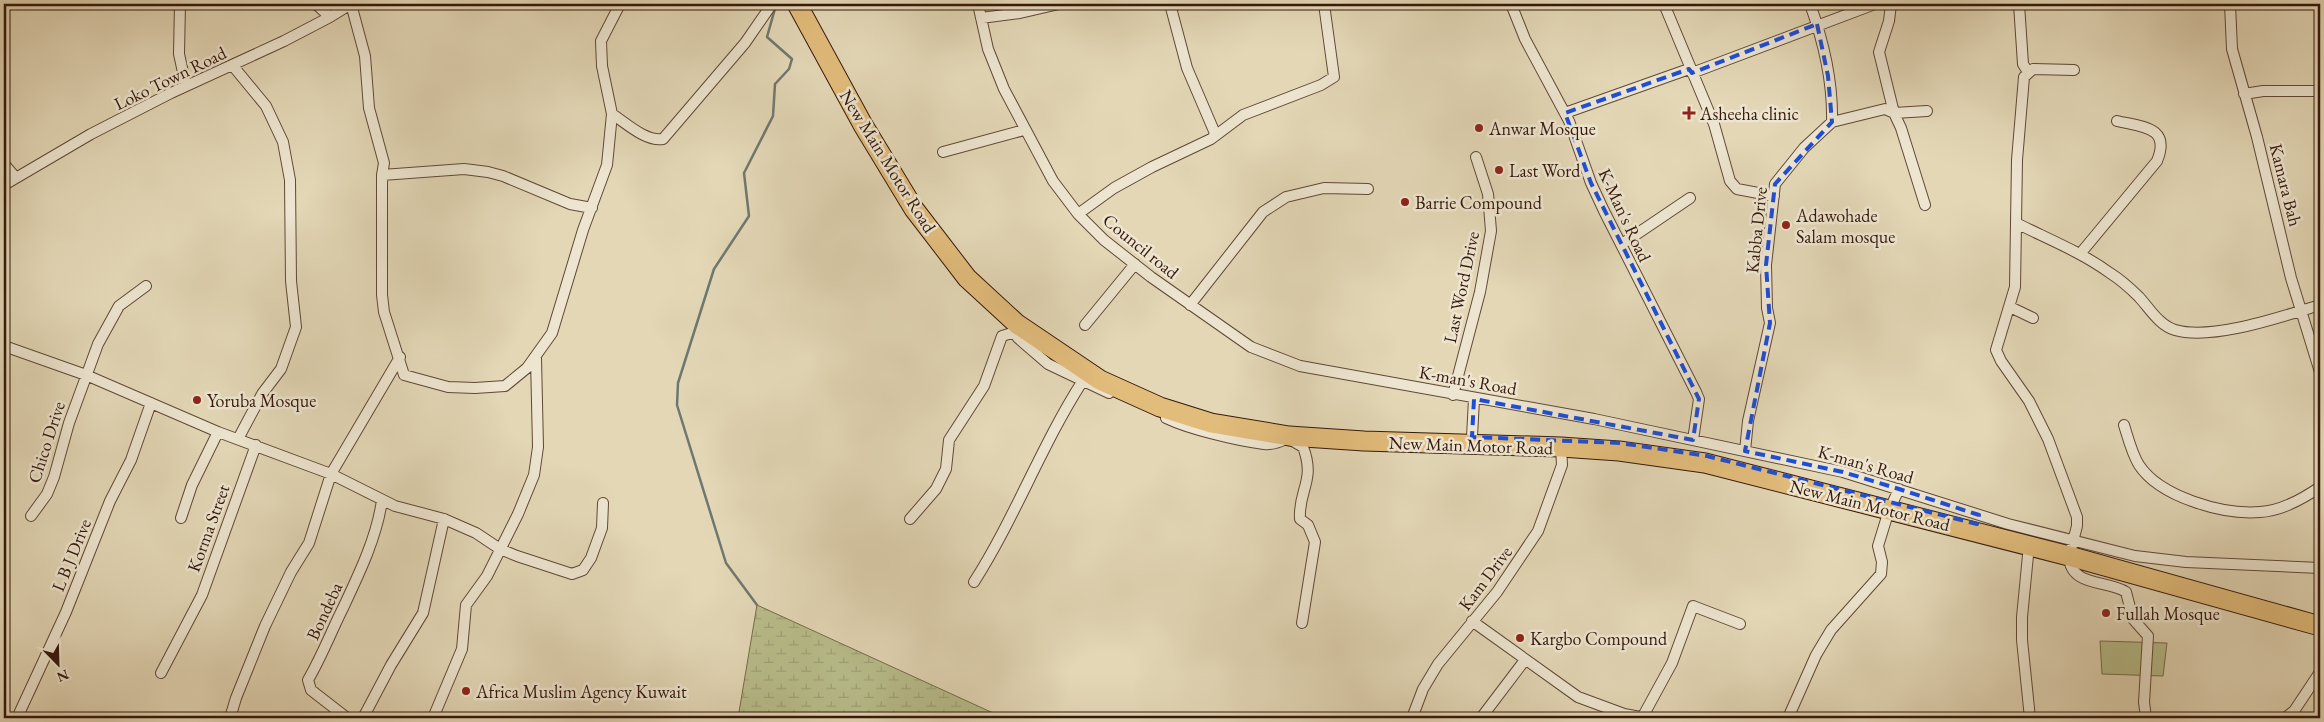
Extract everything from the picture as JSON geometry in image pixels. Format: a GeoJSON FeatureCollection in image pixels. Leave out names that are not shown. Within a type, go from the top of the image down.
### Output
{"type":"FeatureCollection","features":[{"type":"Feature","properties":{"kind":"highway","name":"New Main Motor Road"},"geometry":{"type":"LineString","coordinates":[[797,4],[863,125],[914,209],[967,278],[1016,328],[1100,380],[1160,407],[1211,423],[1288,437],[1619,451],[1705,463],[1894,500],[2029,545],[2071,548],[2320,616]]}},
{"type":"Feature","properties":{"kind":"highway","name":"New Main Motor Road"},"geometry":{"type":"LineString","coordinates":[[806,4],[870,122],[909,185],[973,272],[1021,316],[1103,371],[1163,399],[1213,415],[1281,428],[1364,434],[1620,442],[1707,456],[1978,520],[2320,626]]}},
{"type":"Feature","properties":{"kind":"street"},"geometry":{"type":"LineString","coordinates":[[180,4],[180,54],[186,86]]}},
{"type":"Feature","properties":{"kind":"street"},"geometry":{"type":"LineString","coordinates":[[316,4],[330,18]]}},
{"type":"Feature","properties":{"kind":"street"},"geometry":{"type":"LineString","coordinates":[[351,4],[365,56],[370,108],[384,163],[382,175],[382,295],[384,312],[400,357],[404,376],[448,387],[475,388],[504,386],[527,368],[536,358],[552,333],[562,295],[606,165],[612,114],[602,66],[601,41],[620,4]]}},
{"type":"Feature","properties":{"kind":"street","name":"Loko Town Road"},"geometry":{"type":"LineString","coordinates":[[4,185],[92,134],[186,86],[233,66],[330,18],[351,4]]}},
{"type":"Feature","properties":{"kind":"street"},"geometry":{"type":"LineString","coordinates":[[612,114],[641,133],[658,140],[663,139],[693,101],[745,43],[772,4]]}},
{"type":"Feature","properties":{"kind":"street","name":"Council road"},"geometry":{"type":"LineString","coordinates":[[978,4],[988,49],[1004,89],[1024,130],[1053,181],[1078,214],[1104,240],[1251,347],[1300,366],[1402,385]]}},
{"type":"Feature","properties":{"kind":"street"},"geometry":{"type":"LineString","coordinates":[[981,18],[1020,13],[1059,4]]}},
{"type":"Feature","properties":{"kind":"street"},"geometry":{"type":"LineString","coordinates":[[1170,4],[1187,68],[1215,136]]}},
{"type":"Feature","properties":{"kind":"street"},"geometry":{"type":"LineString","coordinates":[[1078,214],[1114,188],[1215,136],[1243,115],[1321,85],[1334,77],[1324,4]]}},
{"type":"Feature","properties":{"kind":"street","name":"K-Man's Road"},"geometry":{"type":"LineString","coordinates":[[1511,4],[1525,39],[1566,113],[1591,183],[1699,399],[1693,440]]}},
{"type":"Feature","properties":{"kind":"street"},"geometry":{"type":"LineString","coordinates":[[1664,4],[1690,71],[1714,124],[1733,186],[1774,196]]}},
{"type":"Feature","properties":{"kind":"street"},"geometry":{"type":"LineString","coordinates":[[1810,4],[1817,24],[1828,76],[1832,122],[1885,109],[1894,113],[1927,111]]}},
{"type":"Feature","properties":{"kind":"street"},"geometry":{"type":"LineString","coordinates":[[1566,113],[1690,71],[1875,4]]}},
{"type":"Feature","properties":{"kind":"street"},"geometry":{"type":"LineString","coordinates":[[1891,4],[1890,21],[1879,52],[1894,113],[1901,128],[1925,204]]}},
{"type":"Feature","properties":{"kind":"street"},"geometry":{"type":"LineString","coordinates":[[2018,4],[2023,64],[2028,72]]}},
{"type":"Feature","properties":{"kind":"street","name":"Kamara Bah"},"geometry":{"type":"LineString","coordinates":[[2230,4],[2232,49],[2257,137],[2292,278],[2320,372]]}},
{"type":"Feature","properties":{"kind":"street"},"geometry":{"type":"LineString","coordinates":[[233,66],[266,106],[282,142],[290,180],[292,281],[296,327],[281,369],[262,394],[238,439]]}},
{"type":"Feature","properties":{"kind":"street"},"geometry":{"type":"LineString","coordinates":[[2074,70],[2033,69],[2028,72],[2023,84],[2016,223],[2015,287],[1996,350],[1997,356],[2029,401],[2048,439],[2077,517],[2077,526],[2071,548],[2072,570],[2078,576],[2126,592],[2133,618],[2148,636],[2144,702],[2146,718]]}},
{"type":"Feature","properties":{"kind":"street"},"geometry":{"type":"LineString","coordinates":[[2244,94],[2263,91],[2320,91]]}},
{"type":"Feature","properties":{"kind":"street"},"geometry":{"type":"LineString","coordinates":[[2080,254],[2157,161],[2161,151],[2162,142],[2158,134],[2148,128],[2117,121]]}},
{"type":"Feature","properties":{"kind":"street","name":"Kabba Drive"},"geometry":{"type":"LineString","coordinates":[[1745,451],[1748,421],[1770,323],[1767,308],[1766,265],[1775,184],[1804,148],[1832,122]]}},
{"type":"Feature","properties":{"kind":"street"},"geometry":{"type":"LineString","coordinates":[[943,152],[1024,130]]}},
{"type":"Feature","properties":{"kind":"street","name":"Last Word Drive"},"geometry":{"type":"LineString","coordinates":[[1453,395],[1480,292],[1491,231],[1488,194],[1476,157]]}},
{"type":"Feature","properties":{"kind":"street"},"geometry":{"type":"LineString","coordinates":[[4,164],[16,178]]}},
{"type":"Feature","properties":{"kind":"street"},"geometry":{"type":"LineString","coordinates":[[382,175],[464,169],[488,172],[503,176],[570,204],[592,208]]}},
{"type":"Feature","properties":{"kind":"street"},"geometry":{"type":"LineString","coordinates":[[1190,304],[1263,212],[1278,202],[1286,197],[1324,188],[1368,190]]}},
{"type":"Feature","properties":{"kind":"street"},"geometry":{"type":"LineString","coordinates":[[1622,244],[1690,198]]}},
{"type":"Feature","properties":{"kind":"street"},"geometry":{"type":"LineString","coordinates":[[2016,223],[2080,254],[2126,285],[2160,321],[2175,330],[2186,332],[2219,330],[2320,305]]}},
{"type":"Feature","properties":{"kind":"street"},"geometry":{"type":"LineString","coordinates":[[1085,325],[1135,264]]}},
{"type":"Feature","properties":{"kind":"street","name":"Chico Drive"},"geometry":{"type":"LineString","coordinates":[[31,516],[47,494],[54,477],[86,375],[98,344],[114,314],[124,302],[146,286]]}},
{"type":"Feature","properties":{"kind":"street"},"geometry":{"type":"LineString","coordinates":[[2010,307],[2032,318]]}},
{"type":"Feature","properties":{"kind":"street"},"geometry":{"type":"LineString","coordinates":[[910,519],[936,489],[946,469],[949,440],[984,386],[1002,336],[1016,328],[1018,338],[1048,364],[1082,382],[1190,427],[1266,444],[1279,442],[1288,437],[1303,447],[1307,461],[1308,483],[1301,505],[1300,520],[1308,525],[1315,542],[1302,623]]}},
{"type":"Feature","properties":{"kind":"street"},"geometry":{"type":"LineString","coordinates":[[4,346],[86,375],[218,432],[331,474],[400,508],[444,519],[476,533],[500,549],[572,574],[579,573],[591,558],[602,528],[603,503]]}},
{"type":"Feature","properties":{"kind":"street"},"geometry":{"type":"LineString","coordinates":[[230,718],[236,698],[266,626],[291,572],[309,543],[331,474],[400,357]]}},
{"type":"Feature","properties":{"kind":"street"},"geometry":{"type":"LineString","coordinates":[[433,718],[462,649],[466,605],[482,584],[500,549],[529,488],[536,464],[536,358]]}},
{"type":"Feature","properties":{"kind":"street"},"geometry":{"type":"LineString","coordinates":[[974,582],[996,547],[1066,407],[1082,382]]}},
{"type":"Feature","properties":{"kind":"street","name":"K-man's Road"},"geometry":{"type":"LineString","coordinates":[[1402,385],[1594,419],[1843,472],[1894,500]]}},
{"type":"Feature","properties":{"kind":"street"},"geometry":{"type":"LineString","coordinates":[[1472,437],[1474,399]]}},
{"type":"Feature","properties":{"kind":"street","name":"L B J Drive"},"geometry":{"type":"LineString","coordinates":[[17,718],[66,612],[110,501],[131,460],[151,403]]}},
{"type":"Feature","properties":{"kind":"street"},"geometry":{"type":"LineString","coordinates":[[2124,425],[2138,464],[2153,481],[2175,494],[2202,504],[2227,511],[2262,512],[2311,494],[2320,488]]}},
{"type":"Feature","properties":{"kind":"street"},"geometry":{"type":"LineString","coordinates":[[181,518],[192,485],[218,432]]}},
{"type":"Feature","properties":{"kind":"street","name":"Korma Street"},"geometry":{"type":"LineString","coordinates":[[160,673],[202,595],[256,445]]}},
{"type":"Feature","properties":{"kind":"street","name":"Kam Drive"},"geometry":{"type":"LineString","coordinates":[[1412,718],[1432,674],[1448,649],[1497,592],[1538,532],[1562,465],[1562,448]]}},
{"type":"Feature","properties":{"kind":"street","name":"Bondeba"},"geometry":{"type":"LineString","coordinates":[[347,718],[311,690],[308,680],[335,628],[355,582],[379,518],[382,500]]}},
{"type":"Feature","properties":{"kind":"street"},"geometry":{"type":"LineString","coordinates":[[1788,718],[1816,655],[1831,630],[1881,574],[1882,562],[1878,546],[1894,500]]}},
{"type":"Feature","properties":{"kind":"street"},"geometry":{"type":"LineString","coordinates":[[363,718],[391,665],[423,613],[444,519]]}},
{"type":"Feature","properties":{"kind":"street"},"geometry":{"type":"LineString","coordinates":[[2029,545],[2023,588],[2022,632],[2030,718]]}},
{"type":"Feature","properties":{"kind":"street"},"geometry":{"type":"LineString","coordinates":[[2071,548],[2161,561],[2320,568]]}},
{"type":"Feature","properties":{"kind":"street"},"geometry":{"type":"LineString","coordinates":[[1472,621],[1578,697],[1624,714],[1644,718],[1672,663],[1693,606],[1740,624]]}},
{"type":"Feature","properties":{"kind":"street"},"geometry":{"type":"LineString","coordinates":[[1481,718],[1524,660]]}},
{"type":"Feature","properties":{"kind":"street"},"geometry":{"type":"LineString","coordinates":[[2285,718],[2294,710],[2320,672]]}},
{"type":"Feature","properties":{"kind":"highlighted area"},"geometry":{"type":"Polygon","coordinates":[[[1817,24],[1828,76],[1832,122],[1775,184],[1766,265],[1770,323],[1745,451],[1843,472],[1899,489],[1979,515],[1977,524],[1707,456],[1620,443],[1472,437],[1474,399],[1693,440],[1699,399],[1591,183],[1565,113],[1689,69],[1692,73],[1817,24]]]}},
{"type":"Feature","properties":{"kind":"green space"},"geometry":{"type":"Polygon","coordinates":[[[757,605],[1004,718],[738,718],[757,605]]]}},
{"type":"Feature","properties":{"kind":"green space"},"geometry":{"type":"Polygon","coordinates":[[[2100,641],[2167,643],[2163,676],[2102,674],[2100,641]]]}},
{"type":"Feature","properties":{"kind":"waterway"},"geometry":{"type":"LineString","coordinates":[[757,605],[726,563],[677,405],[678,383],[714,269],[749,216],[744,173],[773,116],[775,84],[789,69],[792,59],[767,37],[776,5]]}},
{"type":"Feature","properties":{"kind":"place","name":"Asheeha clinic"},"geometry":{"type":"Point","coordinates":[1689,113]}},
{"type":"Feature","properties":{"kind":"place","name":"Anwar Mosque"},"geometry":{"type":"Point","coordinates":[1479,128]}},
{"type":"Feature","properties":{"kind":"place","name":"Last Word"},"geometry":{"type":"Point","coordinates":[1499,170]}},
{"type":"Feature","properties":{"kind":"place","name":"Barrie Compound"},"geometry":{"type":"Point","coordinates":[1405,202]}},
{"type":"Feature","properties":{"kind":"place","name":"Adawohade Salam mosque"},"geometry":{"type":"Point","coordinates":[1786,225]}},
{"type":"Feature","properties":{"kind":"place","name":"Yoruba Mosque"},"geometry":{"type":"Point","coordinates":[197,400]}},
{"type":"Feature","properties":{"kind":"place","name":"Fullah Mosque"},"geometry":{"type":"Point","coordinates":[2106,613]}},
{"type":"Feature","properties":{"kind":"place","name":"Kargbo Compound"},"geometry":{"type":"Point","coordinates":[1520,638]}},
{"type":"Feature","properties":{"kind":"place","name":"Africa Muslim Agency Kuwait"},"geometry":{"type":"Point","coordinates":[466,691]}}]}
